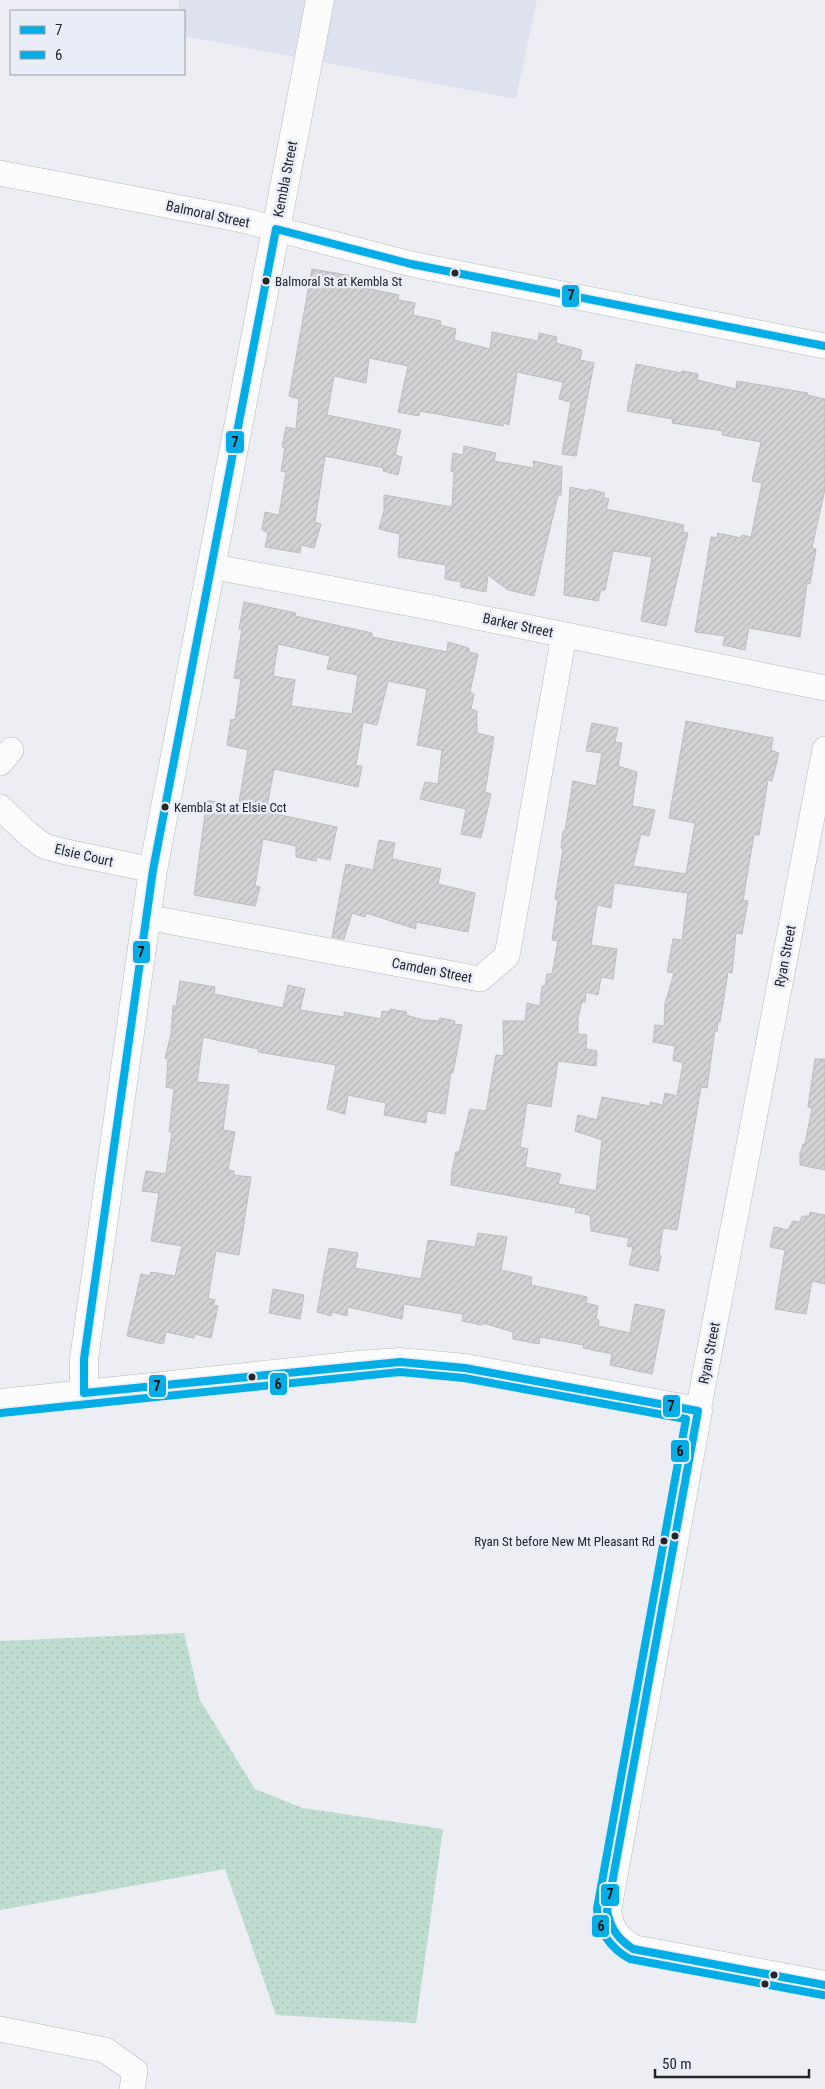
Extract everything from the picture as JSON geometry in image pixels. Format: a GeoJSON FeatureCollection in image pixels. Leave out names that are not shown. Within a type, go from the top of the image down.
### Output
{"type":"FeatureCollection","features":[{"type":"Feature","properties":{"kind":"main road","name":"Kembla Street"},"geometry":{"type":"LineString","coordinates":[[84,1394],[84,1359],[153,870],[320,0]]}},
{"type":"Feature","properties":{"kind":"main road"},"geometry":{"type":"LineString","coordinates":[[0,1403],[400,1362],[465,1368],[698,1411]]}},
{"type":"Feature","properties":{"kind":"main road","name":"Ryan Street"},"geometry":{"type":"LineString","coordinates":[[698,1411],[607,1911],[610,1927],[618,1939],[633,1949],[825,1985]]}},
{"type":"Feature","properties":{"kind":"street","name":"Balmoral Street"},"geometry":{"type":"LineString","coordinates":[[0,173],[238,219],[411,264],[825,346]]}},
{"type":"Feature","properties":{"kind":"street","name":"Barker Street"},"geometry":{"type":"LineString","coordinates":[[210,566],[423,606],[825,688]]}},
{"type":"Feature","properties":{"kind":"street","name":"Camden Street"},"geometry":{"type":"LineString","coordinates":[[146,917],[480,979],[507,956],[564,635]]}},
{"type":"Feature","properties":{"kind":"street","name":"Ryan Street"},"geometry":{"type":"LineString","coordinates":[[698,1411],[825,749]]}},
{"type":"Feature","properties":{"kind":"street","name":"Elsie Court"},"geometry":{"type":"LineString","coordinates":[[0,807],[28,834],[44,846],[62,852],[153,870]]}},
{"type":"Feature","properties":{"kind":"street"},"geometry":{"type":"LineString","coordinates":[[0,2029],[105,2050],[135,2071],[132,2089]]}},
{"type":"Feature","properties":{"kind":"shaded area"},"geometry":{"type":"Polygon","coordinates":[[[179,0],[537,0],[516,99],[185,36],[185,10],[178,10],[179,0]]]}},
{"type":"Feature","properties":{"kind":"green space"},"geometry":{"type":"Polygon","coordinates":[[[184,1633],[200,1700],[255,1789],[303,1808],[443,1829],[416,2023],[276,2015],[225,1869],[0,1910],[0,1641],[184,1633]]]}},
{"type":"Feature","properties":{"kind":"building"},"geometry":{"type":"Polygon","coordinates":[[[312,269],[358,277],[356,286],[399,295],[398,300],[415,303],[413,315],[441,321],[440,325],[456,329],[454,340],[490,349],[492,332],[538,341],[539,333],[557,337],[556,343],[582,350],[580,360],[594,363],[576,456],[562,454],[571,402],[559,399],[563,382],[517,372],[509,425],[504,423],[503,426],[420,411],[419,416],[398,412],[408,366],[369,358],[366,383],[334,376],[327,415],[401,430],[395,455],[402,457],[398,475],[383,471],[384,468],[325,456],[315,522],[321,524],[314,548],[301,545],[300,553],[265,547],[268,533],[262,530],[265,512],[279,515],[286,472],[281,471],[285,448],[282,447],[286,427],[296,429],[299,399],[289,396],[312,269]]]}},
{"type":"Feature","properties":{"kind":"building"},"geometry":{"type":"Polygon","coordinates":[[[636,364],[681,373],[682,371],[698,374],[697,380],[736,389],[737,381],[808,393],[807,395],[825,399],[825,489],[812,548],[816,549],[810,584],[807,583],[800,637],[749,628],[745,650],[723,645],[725,636],[695,632],[711,537],[717,538],[718,533],[741,538],[742,535],[751,537],[762,483],[752,481],[761,442],[722,435],[723,431],[672,423],[673,419],[627,411],[636,364]]]}},
{"type":"Feature","properties":{"kind":"building"},"geometry":{"type":"Polygon","coordinates":[[[464,446],[496,453],[494,461],[534,468],[533,461],[562,467],[561,495],[558,495],[534,596],[508,590],[488,575],[486,592],[461,587],[461,582],[445,579],[446,565],[398,557],[400,534],[379,529],[384,510],[384,495],[452,507],[454,472],[451,471],[453,453],[463,455],[464,446]]]}},
{"type":"Feature","properties":{"kind":"building"},"geometry":{"type":"Polygon","coordinates":[[[570,487],[605,493],[604,498],[609,499],[606,509],[684,525],[683,532],[688,533],[666,626],[641,621],[652,557],[613,551],[605,590],[601,590],[598,601],[564,595],[570,487]]]}},
{"type":"Feature","properties":{"kind":"building"},"geometry":{"type":"Polygon","coordinates":[[[244,602],[296,613],[295,616],[372,633],[372,637],[447,652],[448,642],[469,648],[469,652],[478,654],[470,692],[474,694],[471,709],[477,711],[477,733],[494,737],[485,792],[491,794],[481,838],[461,834],[466,809],[420,799],[425,782],[438,784],[442,750],[417,745],[427,689],[388,681],[377,725],[363,722],[356,766],[362,766],[358,787],[274,769],[266,812],[337,827],[330,860],[317,857],[316,861],[296,857],[296,846],[263,839],[255,886],[260,887],[255,906],[194,895],[207,800],[236,806],[237,801],[239,802],[248,750],[227,745],[231,719],[235,720],[241,679],[234,678],[242,629],[239,629],[244,602]],[[278,644],[273,676],[295,680],[291,706],[352,714],[358,675],[327,669],[330,656],[278,644]]]}},
{"type":"Feature","properties":{"kind":"building"},"geometry":{"type":"Polygon","coordinates":[[[686,721],[773,738],[771,750],[779,753],[772,781],[768,780],[759,835],[754,834],[743,900],[748,901],[742,934],[736,933],[732,973],[728,972],[720,1022],[718,1021],[717,1032],[715,1030],[707,1088],[701,1087],[677,1230],[663,1228],[658,1271],[629,1265],[633,1247],[627,1246],[629,1238],[591,1231],[590,1215],[575,1212],[576,1208],[451,1185],[456,1152],[459,1152],[470,1109],[486,1111],[496,1055],[504,1056],[503,1021],[525,1021],[527,1003],[540,1006],[542,986],[545,986],[547,974],[552,974],[558,941],[552,940],[558,900],[555,899],[563,849],[561,848],[563,831],[565,831],[573,781],[596,786],[602,753],[586,751],[592,723],[618,728],[615,742],[622,743],[618,766],[637,772],[632,806],[655,810],[649,836],[641,834],[633,866],[686,874],[695,823],[669,818],[686,721]],[[614,883],[611,908],[597,905],[591,945],[617,949],[613,979],[601,977],[598,995],[586,992],[585,1002],[582,1002],[578,1018],[578,1034],[587,1035],[586,1049],[597,1051],[596,1066],[558,1061],[551,1107],[527,1103],[520,1147],[528,1149],[525,1167],[561,1174],[558,1184],[596,1191],[602,1140],[575,1131],[578,1115],[597,1120],[602,1097],[650,1106],[650,1102],[663,1105],[665,1093],[677,1096],[683,1063],[673,1060],[675,1046],[653,1042],[655,1025],[664,1026],[665,1004],[674,973],[667,972],[673,939],[682,940],[688,893],[614,883]]]}},
{"type":"Feature","properties":{"kind":"building"},"geometry":{"type":"Polygon","coordinates":[[[379,840],[395,843],[392,859],[441,869],[438,884],[475,893],[468,932],[416,922],[416,929],[366,913],[365,917],[352,913],[344,939],[332,937],[346,864],[373,870],[379,840]]]}},
{"type":"Feature","properties":{"kind":"building"},"geometry":{"type":"Polygon","coordinates":[[[180,981],[215,987],[214,994],[283,1008],[288,985],[305,989],[300,1010],[344,1017],[344,1012],[381,1019],[382,1011],[389,1012],[390,1009],[407,1012],[406,1015],[424,1020],[439,1021],[440,1018],[455,1021],[454,1024],[462,1025],[453,1073],[451,1072],[445,1114],[427,1111],[426,1123],[384,1115],[386,1103],[348,1095],[345,1114],[327,1109],[336,1065],[258,1052],[258,1049],[203,1037],[197,1082],[229,1085],[223,1130],[235,1132],[228,1170],[234,1171],[234,1175],[251,1177],[239,1255],[216,1251],[208,1298],[215,1300],[213,1305],[218,1306],[211,1338],[194,1334],[194,1338],[166,1332],[163,1344],[127,1336],[141,1274],[150,1276],[151,1272],[175,1276],[182,1246],[151,1241],[159,1193],[142,1191],[146,1171],[166,1174],[172,1132],[169,1132],[174,1089],[166,1087],[168,1059],[165,1058],[171,1034],[173,1006],[176,1006],[180,981]]]}},
{"type":"Feature","properties":{"kind":"building"},"geometry":{"type":"Polygon","coordinates":[[[815,1059],[825,1059],[825,1170],[800,1165],[800,1154],[803,1144],[805,1144],[812,1108],[808,1107],[815,1059]]]}},
{"type":"Feature","properties":{"kind":"building"},"geometry":{"type":"Polygon","coordinates":[[[810,1212],[825,1215],[825,1284],[812,1281],[806,1314],[775,1309],[785,1250],[770,1247],[774,1227],[788,1230],[793,1221],[800,1222],[802,1216],[809,1216],[810,1212]]]}},
{"type":"Feature","properties":{"kind":"building"},"geometry":{"type":"Polygon","coordinates":[[[478,1233],[507,1237],[501,1270],[532,1277],[531,1285],[587,1297],[586,1303],[598,1306],[596,1319],[599,1320],[598,1326],[630,1333],[635,1304],[665,1310],[652,1374],[610,1365],[612,1354],[583,1348],[584,1345],[540,1337],[539,1344],[513,1339],[513,1332],[483,1323],[482,1325],[462,1321],[463,1314],[404,1304],[402,1319],[348,1307],[347,1316],[332,1312],[331,1316],[317,1312],[329,1248],[358,1253],[355,1268],[421,1279],[428,1240],[475,1247],[478,1233]]]}},
{"type":"Feature","properties":{"kind":"building"},"geometry":{"type":"Polygon","coordinates":[[[273,1289],[304,1295],[300,1319],[269,1313],[273,1289]]]}},
{"type":"Feature","properties":{"kind":"transit line","name":"7"},"geometry":{"type":"LineString","coordinates":[[825,346],[411,264],[276,229],[153,870],[84,1359],[84,1393],[400,1362],[465,1368],[698,1411],[607,1911],[616,1933],[633,1949],[825,1985]]}},
{"type":"Feature","properties":{"kind":"transit line","name":"6"},"geometry":{"type":"LineString","coordinates":[[1,1413],[400,1372],[464,1378],[686,1419],[597,1909],[598,1917],[603,1932],[611,1945],[630,1959],[823,1995]]}},
{"type":"Feature","properties":{"kind":"place","name":"Balmoral St at Kembla St"},"geometry":{"type":"Point","coordinates":[266,281]}},
{"type":"Feature","properties":{"kind":"place","name":"Kembla St at Elsie Cct"},"geometry":{"type":"Point","coordinates":[165,807]}},
{"type":"Feature","properties":{"kind":"place","name":"Ryan St before New Mt Pleasant Rd"},"geometry":{"type":"Point","coordinates":[664,1541]}}]}
